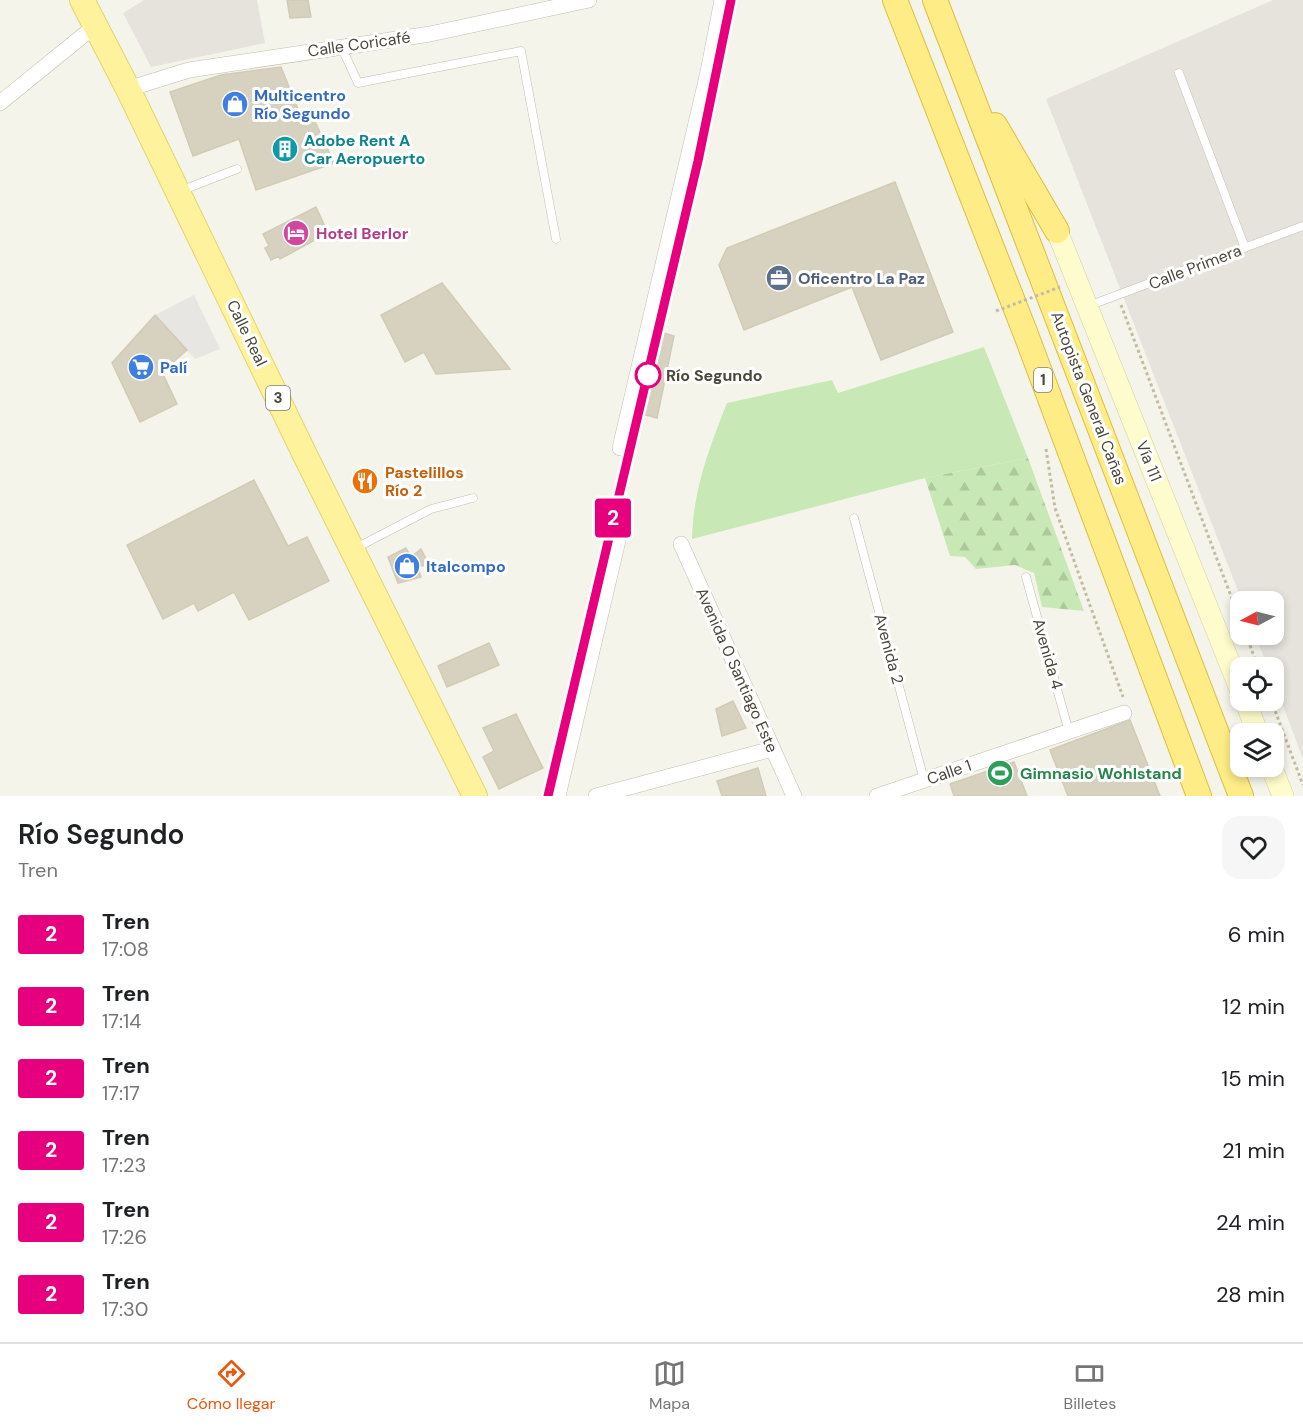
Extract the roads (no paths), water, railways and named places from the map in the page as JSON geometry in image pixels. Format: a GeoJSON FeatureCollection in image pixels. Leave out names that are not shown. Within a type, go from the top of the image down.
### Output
{"type":"FeatureCollection","features":[{"type":"Feature","properties":{"kind":"highway","name":"1"},"geometry":{"type":"LineString","coordinates":[[896,0],[1025,332],[1199,796]]}},
{"type":"Feature","properties":{"kind":"highway","name":"Autopista General Cañas"},"geometry":{"type":"LineString","coordinates":[[935,0],[1241,796]]}},
{"type":"Feature","properties":{"kind":"highway"},"geometry":{"type":"LineString","coordinates":[[964,72],[1057,231]]}},
{"type":"Feature","properties":{"kind":"main road","name":"Calle Real"},"geometry":{"type":"LineString","coordinates":[[82,0],[128,89],[352,550],[475,796]]}},
{"type":"Feature","properties":{"kind":"main road","name":"Vía 111"},"geometry":{"type":"LineString","coordinates":[[1057,231],[1230,665]]}},
{"type":"Feature","properties":{"kind":"main road"},"geometry":{"type":"LineString","coordinates":[[1275,777],[1283,796]]}},
{"type":"Feature","properties":{"kind":"street","name":"Calle Coricafé"},"geometry":{"type":"LineString","coordinates":[[128,89],[189,70],[430,34],[589,0]]}},
{"type":"Feature","properties":{"kind":"street"},"geometry":{"type":"LineString","coordinates":[[620,448],[722,0]]}},
{"type":"Feature","properties":{"kind":"street"},"geometry":{"type":"LineString","coordinates":[[0,103],[96,25]]}},
{"type":"Feature","properties":{"kind":"street"},"geometry":{"type":"LineString","coordinates":[[558,796],[624,515]]}},
{"type":"Feature","properties":{"kind":"street","name":"Avenida 0 Santiago Este"},"geometry":{"type":"LineString","coordinates":[[681,544],[794,796]]}},
{"type":"Feature","properties":{"kind":"street","name":"Calle 1"},"geometry":{"type":"LineString","coordinates":[[876,796],[1124,713]]}},
{"type":"Feature","properties":{"kind":"street"},"geometry":{"type":"LineString","coordinates":[[596,796],[772,748]]}},
{"type":"Feature","properties":{"kind":"lane"},"geometry":{"type":"LineString","coordinates":[[341,46],[358,83],[521,51],[556,239]]}},
{"type":"Feature","properties":{"kind":"lane"},"geometry":{"type":"LineString","coordinates":[[1179,73],[1245,249]]}},
{"type":"Feature","properties":{"kind":"lane"},"geometry":{"type":"LineString","coordinates":[[178,191],[237,169]]}},
{"type":"Feature","properties":{"kind":"lane","name":"Calle Primera"},"geometry":{"type":"LineString","coordinates":[[1087,307],[1303,226]]}},
{"type":"Feature","properties":{"kind":"lane"},"geometry":{"type":"LineString","coordinates":[[352,550],[431,509],[473,498]]}},
{"type":"Feature","properties":{"kind":"lane","name":"Avenida 2"},"geometry":{"type":"LineString","coordinates":[[854,518],[924,780]]}},
{"type":"Feature","properties":{"kind":"lane","name":"Avenida 4"},"geometry":{"type":"LineString","coordinates":[[1026,577],[1069,732]]}},
{"type":"Feature","properties":{"kind":"railway"},"geometry":{"type":"LineString","coordinates":[[548,796],[698,161],[731,0]]}},
{"type":"Feature","properties":{"kind":"train","name":"2"},"geometry":{"type":"LineString","coordinates":[[548,796],[698,161],[731,0]]}},
{"type":"Feature","properties":{"kind":"place","name":"Multicentro Río Segundo"},"geometry":{"type":"Point","coordinates":[235,104]}},
{"type":"Feature","properties":{"kind":"place","name":"Adobe Rent A Car Aeropuerto"},"geometry":{"type":"Point","coordinates":[285,149]}},
{"type":"Feature","properties":{"kind":"place","name":"Hotel Berlor"},"geometry":{"type":"Point","coordinates":[296,233]}},
{"type":"Feature","properties":{"kind":"place","name":"Oficentro La Paz"},"geometry":{"type":"Point","coordinates":[779,278]}},
{"type":"Feature","properties":{"kind":"place","name":"Palí"},"geometry":{"type":"Point","coordinates":[141,367]}},
{"type":"Feature","properties":{"kind":"place","name":"Río Segundo"},"geometry":{"type":"Point","coordinates":[648,375]}},
{"type":"Feature","properties":{"kind":"place","name":"Pastelillos Río 2"},"geometry":{"type":"Point","coordinates":[365,481]}},
{"type":"Feature","properties":{"kind":"place","name":"Italcompo"},"geometry":{"type":"Point","coordinates":[407,566]}},
{"type":"Feature","properties":{"kind":"place","name":"Gimnasio Wohlstand"},"geometry":{"type":"Point","coordinates":[1000,773]}}]}
